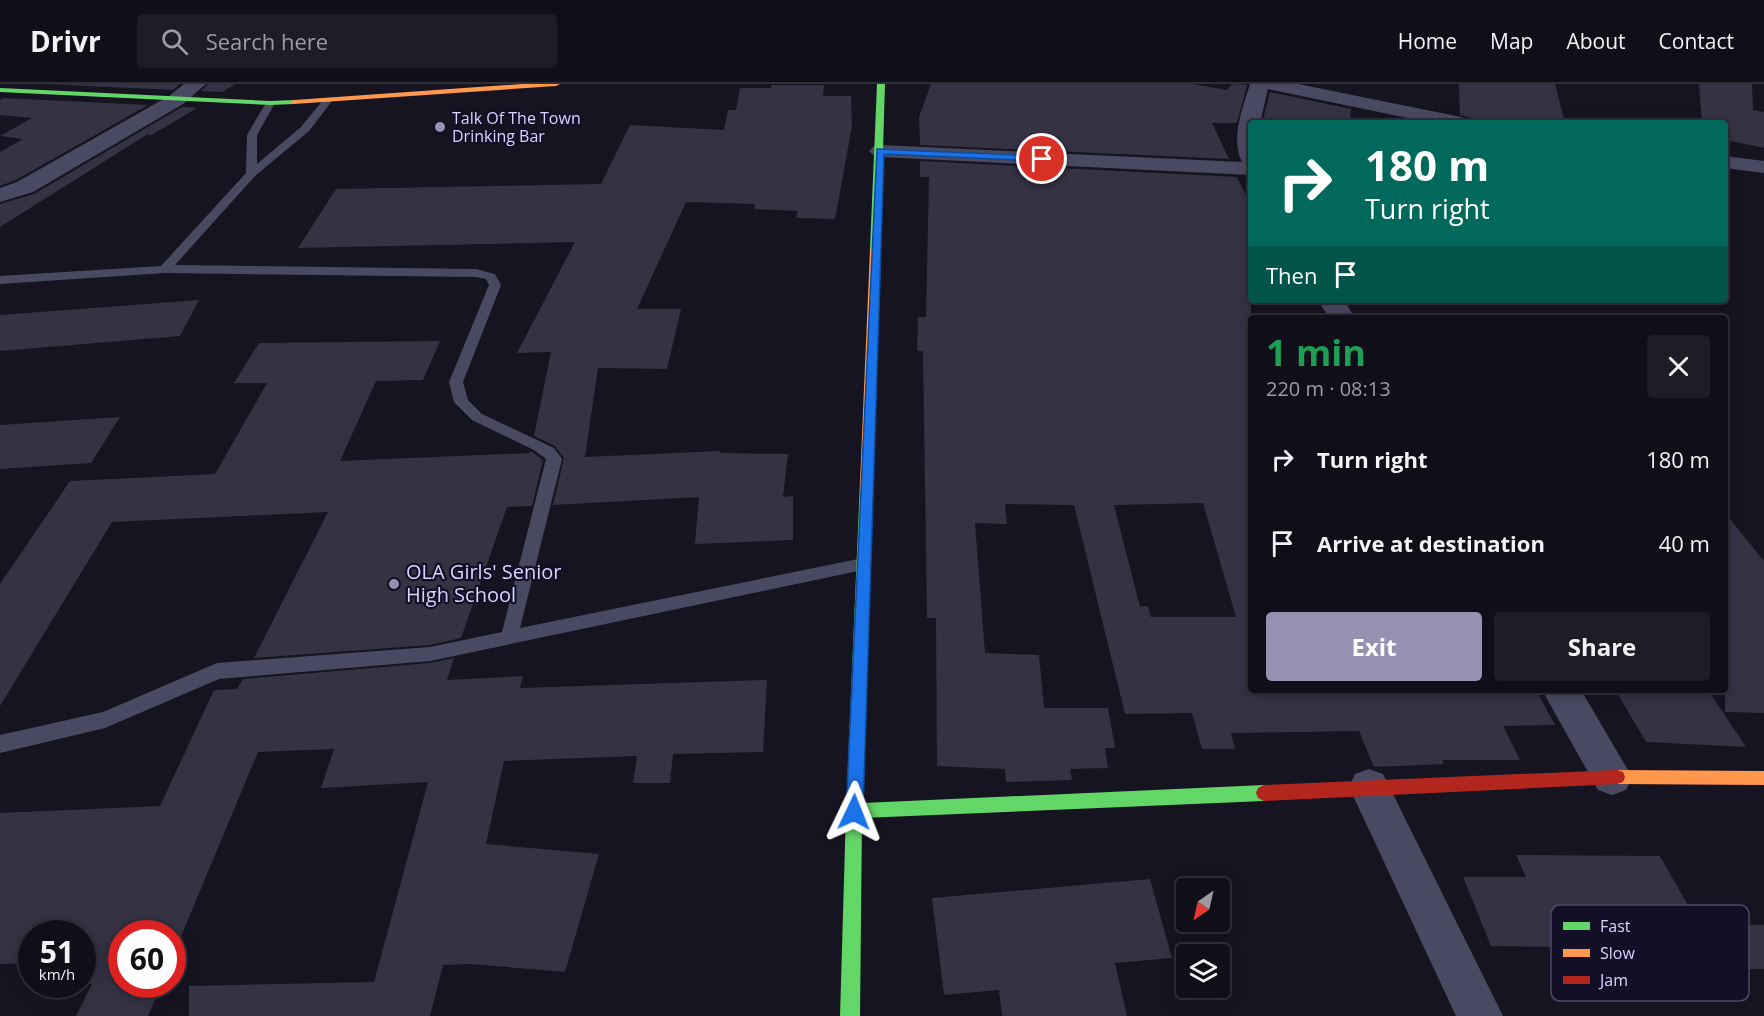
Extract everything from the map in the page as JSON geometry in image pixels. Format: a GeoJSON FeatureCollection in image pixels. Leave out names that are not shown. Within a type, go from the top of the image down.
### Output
{"type":"FeatureCollection","features":[{"type":"Feature","properties":{"kind":"main road"},"geometry":{"type":"LineString","coordinates":[[0,90],[270,103],[556,84]]}},
{"type":"Feature","properties":{"kind":"main road"},"geometry":{"type":"LineString","coordinates":[[850,1016],[854,812],[881,84]]}},
{"type":"Feature","properties":{"kind":"main road"},"geometry":{"type":"LineString","coordinates":[[854,812],[1612,777],[1764,778]]}},
{"type":"Feature","properties":{"kind":"street"},"geometry":{"type":"LineString","coordinates":[[0,195],[25,187],[176,100],[196,84]]}},
{"type":"Feature","properties":{"kind":"street"},"geometry":{"type":"LineString","coordinates":[[1248,149],[1246,142],[1248,120],[1260,84]]}},
{"type":"Feature","properties":{"kind":"street"},"geometry":{"type":"LineString","coordinates":[[1270,84],[1446,120]]}},
{"type":"Feature","properties":{"kind":"street"},"geometry":{"type":"LineString","coordinates":[[880,151],[1248,169]]}},
{"type":"Feature","properties":{"kind":"street"},"geometry":{"type":"LineString","coordinates":[[1728,162],[1764,167]]}},
{"type":"Feature","properties":{"kind":"street"},"geometry":{"type":"LineString","coordinates":[[1563,693],[1612,777]]}},
{"type":"Feature","properties":{"kind":"street"},"geometry":{"type":"LineString","coordinates":[[1369,787],[1480,1016]]}},
{"type":"Feature","properties":{"kind":"lane"},"geometry":{"type":"LineString","coordinates":[[165,269],[251,174],[305,129],[327,101]]}},
{"type":"Feature","properties":{"kind":"lane"},"geometry":{"type":"LineString","coordinates":[[251,174],[252,135],[270,103]]}},
{"type":"Feature","properties":{"kind":"lane"},"geometry":{"type":"LineString","coordinates":[[0,279],[165,269],[476,273],[491,277],[495,285],[456,382],[461,402],[477,417],[544,449],[555,459],[509,638]]}},
{"type":"Feature","properties":{"kind":"lane"},"geometry":{"type":"LineString","coordinates":[[0,744],[105,720],[217,671],[430,654],[863,564]]}},
{"type":"Feature","properties":{"kind":"building"},"geometry":{"type":"Polygon","coordinates":[[[47,84],[180,84],[173,90],[47,84]]]}},
{"type":"Feature","properties":{"kind":"building"},"geometry":{"type":"Polygon","coordinates":[[[208,84],[236,84],[222,92],[201,91],[208,84]]]}},
{"type":"Feature","properties":{"kind":"building"},"geometry":{"type":"Polygon","coordinates":[[[931,84],[1192,84],[1227,90],[1232,84],[1247,85],[1237,123],[1212,123],[1229,159],[920,145],[919,117],[931,84]]]}},
{"type":"Feature","properties":{"kind":"building"},"geometry":{"type":"Polygon","coordinates":[[[1459,84],[1555,84],[1564,120],[1480,120],[1460,115],[1459,84]]]}},
{"type":"Feature","properties":{"kind":"building"},"geometry":{"type":"Polygon","coordinates":[[[1699,84],[1752,84],[1753,110],[1764,112],[1764,148],[1728,141],[1728,120],[1702,120],[1699,84]]]}},
{"type":"Feature","properties":{"kind":"building"},"geometry":{"type":"Polygon","coordinates":[[[772,85],[824,85],[823,96],[851,96],[852,126],[835,219],[796,218],[798,211],[754,209],[755,204],[686,202],[637,309],[681,309],[667,369],[598,368],[585,457],[720,451],[720,453],[788,454],[783,497],[793,496],[793,540],[695,544],[699,497],[553,505],[564,458],[555,446],[534,436],[551,352],[517,353],[575,242],[298,248],[336,189],[601,184],[630,125],[724,130],[728,110],[736,110],[740,88],[771,88],[772,85]]]}},
{"type":"Feature","properties":{"kind":"building"},"geometry":{"type":"Polygon","coordinates":[[[1270,92],[1351,109],[1350,120],[1263,120],[1270,92]]]}},
{"type":"Feature","properties":{"kind":"building"},"geometry":{"type":"Polygon","coordinates":[[[3,98],[148,105],[16,180],[0,186],[0,152],[23,139],[0,136],[32,118],[0,115],[0,100],[3,98]]]}},
{"type":"Feature","properties":{"kind":"building"},"geometry":{"type":"Polygon","coordinates":[[[182,107],[197,108],[150,136],[148,134],[0,227],[0,204],[34,194],[182,107]]]}},
{"type":"Feature","properties":{"kind":"building"},"geometry":{"type":"Polygon","coordinates":[[[920,161],[1237,177],[1248,199],[1248,303],[1251,303],[1251,315],[1248,315],[1248,693],[1538,693],[1555,725],[1503,726],[1520,760],[1442,760],[1444,764],[1374,767],[1359,731],[1231,733],[1235,749],[1202,749],[1192,713],[1125,714],[1074,505],[1005,504],[1007,524],[975,523],[985,653],[1039,655],[1044,708],[1108,708],[1115,748],[1105,748],[1108,768],[1070,769],[1072,780],[1006,782],[1005,769],[937,766],[936,618],[927,618],[923,351],[917,351],[918,317],[926,317],[929,177],[920,177],[920,161]],[[1203,503],[1114,505],[1140,607],[1148,606],[1151,617],[1236,617],[1203,503]]]}},
{"type":"Feature","properties":{"kind":"building"},"geometry":{"type":"Polygon","coordinates":[[[199,300],[180,336],[0,351],[0,315],[199,300]]]}},
{"type":"Feature","properties":{"kind":"building"},"geometry":{"type":"Polygon","coordinates":[[[440,341],[423,380],[376,381],[340,461],[530,453],[531,451],[543,460],[532,506],[507,507],[461,638],[430,645],[254,658],[328,512],[112,522],[0,706],[0,584],[70,481],[215,474],[267,383],[234,383],[259,343],[440,341]]]}},
{"type":"Feature","properties":{"kind":"building"},"geometry":{"type":"Polygon","coordinates":[[[120,417],[91,463],[0,469],[0,425],[120,417]]]}},
{"type":"Feature","properties":{"kind":"building"},"geometry":{"type":"Polygon","coordinates":[[[1728,517],[1764,561],[1764,713],[1725,712],[1725,693],[1728,693],[1728,517]]]}},
{"type":"Feature","properties":{"kind":"building"},"geometry":{"type":"Polygon","coordinates":[[[454,658],[447,680],[523,676],[520,688],[767,680],[763,752],[673,754],[670,783],[633,783],[637,756],[504,761],[486,844],[599,854],[565,972],[470,964],[443,965],[430,1016],[189,1016],[189,986],[374,982],[428,782],[321,788],[334,749],[258,752],[186,924],[186,920],[108,920],[108,998],[156,998],[148,1016],[76,1016],[85,998],[96,998],[96,920],[18,920],[18,963],[0,964],[0,813],[160,806],[214,690],[237,689],[243,679],[430,663],[454,658]]]}},
{"type":"Feature","properties":{"kind":"building"},"geometry":{"type":"Polygon","coordinates":[[[1617,693],[1710,693],[1746,747],[1646,742],[1617,693]]]}},
{"type":"Feature","properties":{"kind":"building"},"geometry":{"type":"Polygon","coordinates":[[[1516,855],[1660,856],[1688,905],[1551,905],[1551,947],[1491,946],[1463,877],[1526,877],[1516,855]]]}},
{"type":"Feature","properties":{"kind":"building"},"geometry":{"type":"Polygon","coordinates":[[[1150,879],[1172,958],[1115,963],[1127,1016],[1002,1016],[999,990],[944,995],[932,898],[1150,879]]]}},
{"type":"Feature","properties":{"kind":"building"},"geometry":{"type":"Polygon","coordinates":[[[1749,925],[1764,925],[1764,969],[1749,969],[1749,925]]]}},
{"type":"Feature","properties":{"kind":"traffic: fast"},"geometry":{"type":"LineString","coordinates":[[875,249],[881,84]]}},
{"type":"Feature","properties":{"kind":"traffic: fast"},"geometry":{"type":"LineString","coordinates":[[0,90],[270,103],[294,102]]}},
{"type":"Feature","properties":{"kind":"traffic: fast"},"geometry":{"type":"LineString","coordinates":[[850,1016],[854,811],[865,505]]}},
{"type":"Feature","properties":{"kind":"traffic: fast"},"geometry":{"type":"LineString","coordinates":[[854,811],[1264,793]]}},
{"type":"Feature","properties":{"kind":"traffic: slow"},"geometry":{"type":"LineString","coordinates":[[294,102],[556,84]]}},
{"type":"Feature","properties":{"kind":"traffic: slow"},"geometry":{"type":"LineString","coordinates":[[865,505],[875,249]]}},
{"type":"Feature","properties":{"kind":"traffic: slow"},"geometry":{"type":"LineString","coordinates":[[1617,777],[1764,778]]}},
{"type":"Feature","properties":{"kind":"traffic: jam"},"geometry":{"type":"LineString","coordinates":[[1264,793],[1617,777]]}},
{"type":"Feature","properties":{"kind":"place","name":"Talk Of The Town Drinking Bar"},"geometry":{"type":"Point","coordinates":[440,127]}},
{"type":"Feature","properties":{"kind":"place","name":"OLA Girls' Senior High School"},"geometry":{"type":"Point","coordinates":[394,584]}},
{"type":"Feature","properties":{"kind":"route"},"geometry":{"type":"LineString","coordinates":[[854,812],[880,151],[1042,159]]}}]}
